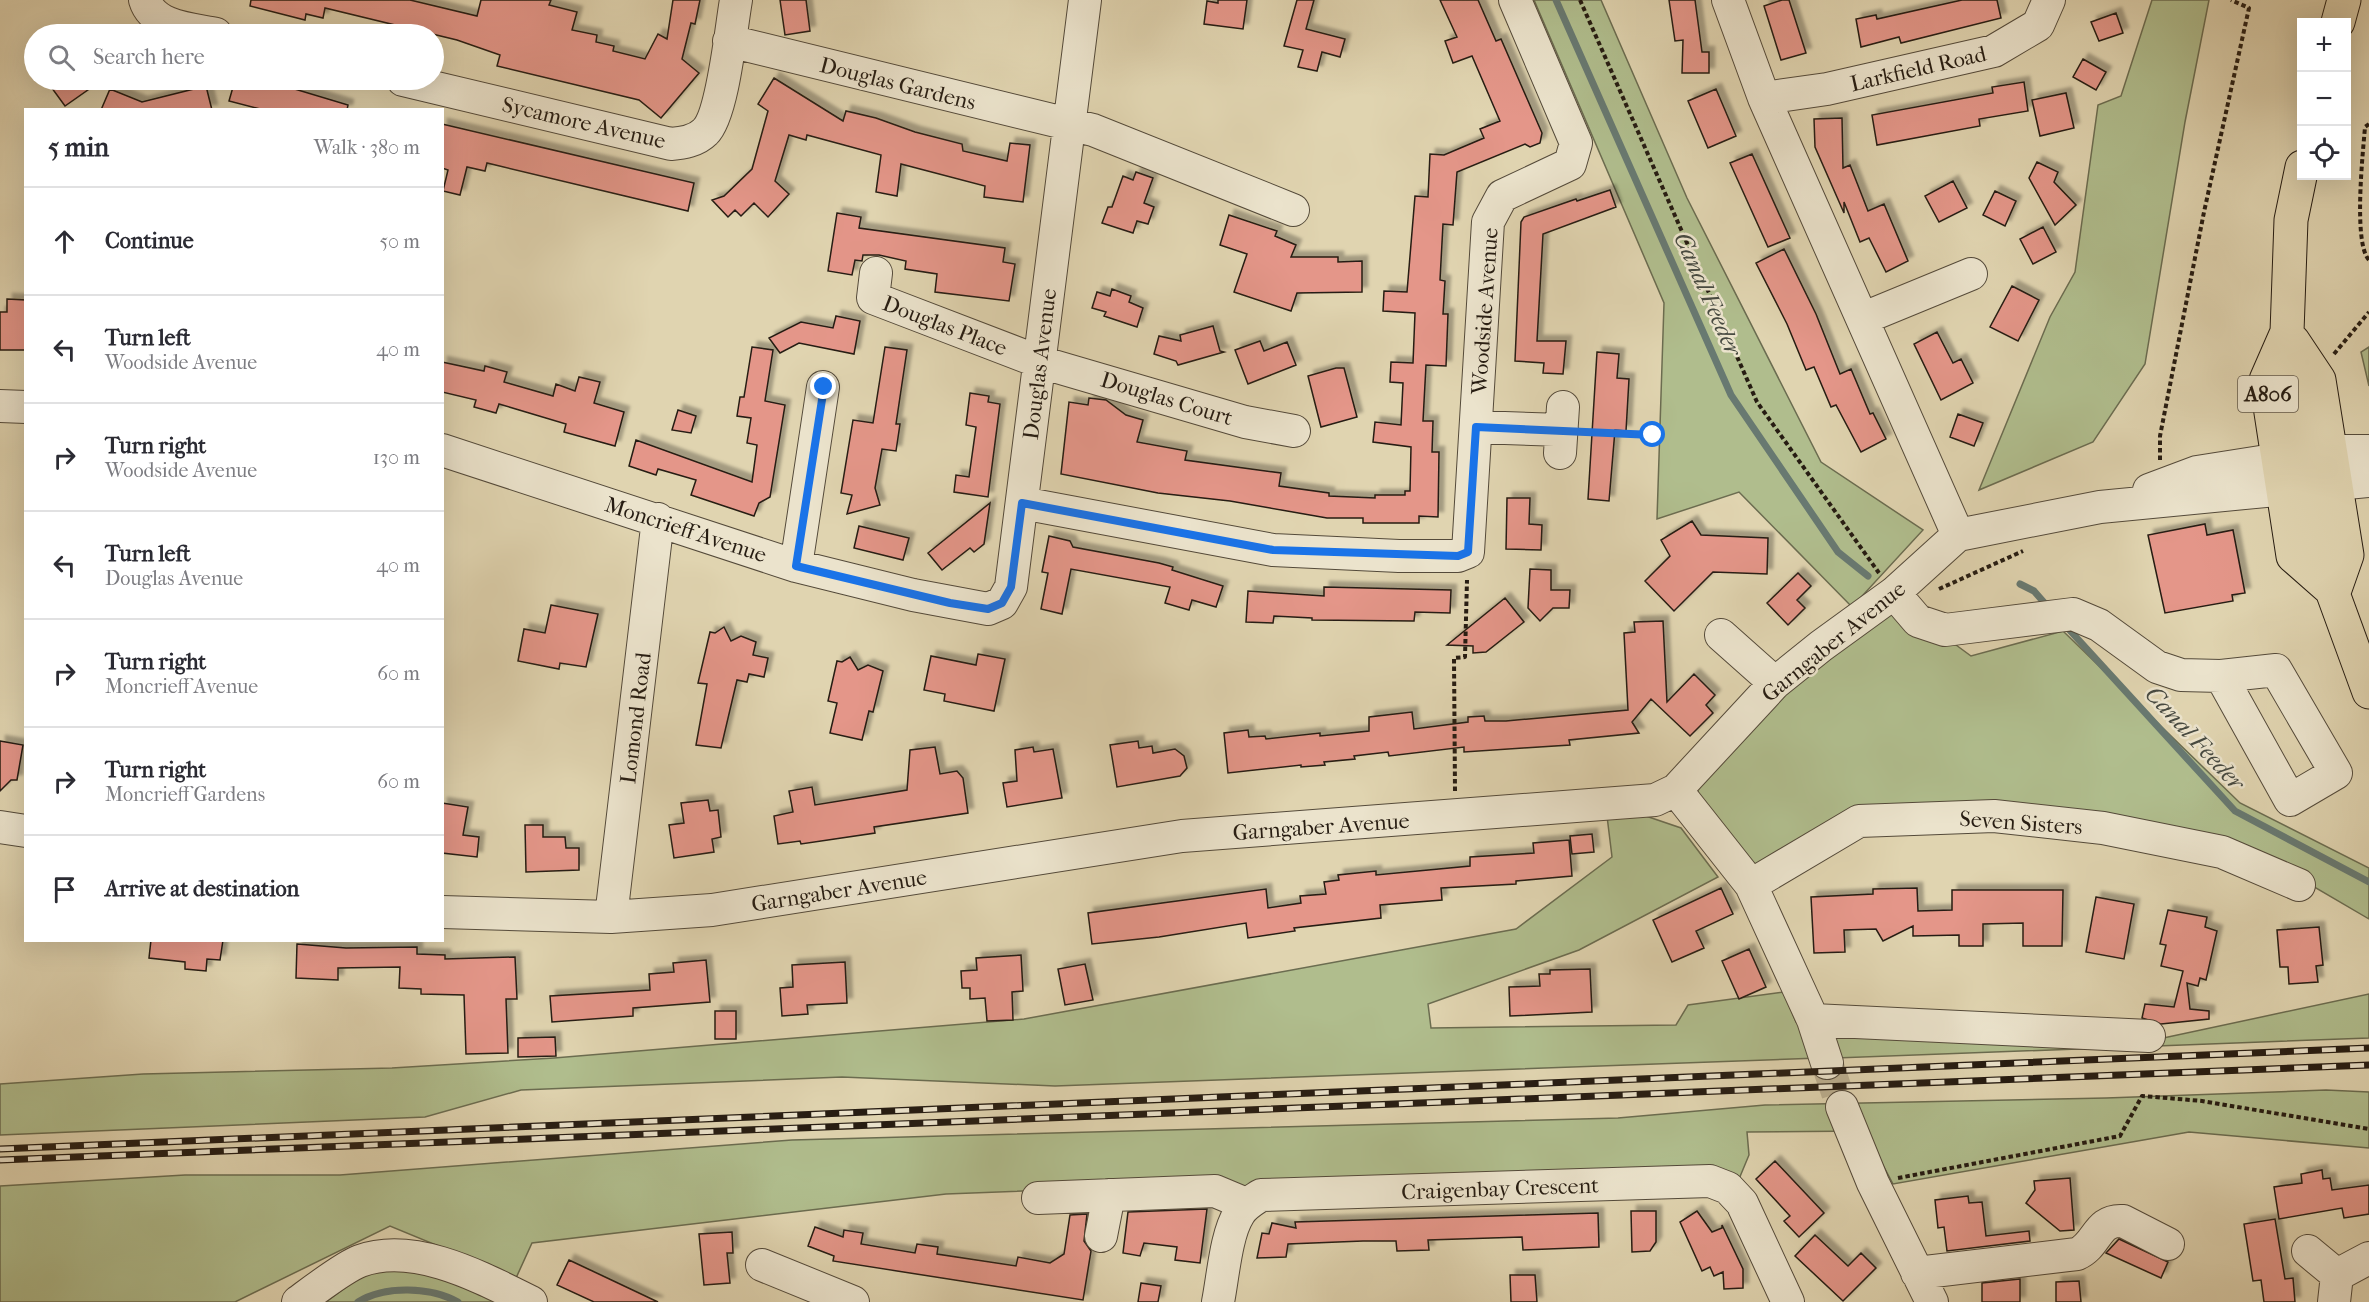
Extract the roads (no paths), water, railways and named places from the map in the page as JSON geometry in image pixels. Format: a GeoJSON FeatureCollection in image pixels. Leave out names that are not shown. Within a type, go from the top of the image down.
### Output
{"type":"FeatureCollection","features":[{"type":"Feature","properties":{"kind":"main road"},"geometry":{"type":"LineString","coordinates":[[2339,18],[2344,0]]}},
{"type":"Feature","properties":{"kind":"main road","name":"A806"},"geometry":{"type":"LineString","coordinates":[[2298,180],[2291,220],[2287,332],[2266,380],[2306,471],[2348,555],[2334,592]]}},
{"type":"Feature","properties":{"kind":"main road","name":"A806"},"geometry":{"type":"LineString","coordinates":[[2287,332],[2319,380],[2293,556],[2334,592],[2369,692]]}},
{"type":"Feature","properties":{"kind":"street"},"geometry":{"type":"LineString","coordinates":[[145,0],[154,15],[164,22],[173,24]]}},
{"type":"Feature","properties":{"kind":"street","name":"Sycamore Avenue"},"geometry":{"type":"LineString","coordinates":[[444,90],[671,144],[684,143],[699,138],[715,118],[736,0]]}},
{"type":"Feature","properties":{"kind":"street","name":"Douglas Avenue"},"geometry":{"type":"LineString","coordinates":[[1002,603],[1011,587],[1084,0]]}},
{"type":"Feature","properties":{"kind":"street","name":"Woodside Avenue"},"geometry":{"type":"LineString","coordinates":[[1022,503],[1273,550],[1411,556],[1458,556],[1468,552],[1488,222],[1502,196],[1570,164],[1576,143],[1515,0]]}},
{"type":"Feature","properties":{"kind":"street"},"geometry":{"type":"LineString","coordinates":[[1728,0],[1764,98],[1864,318],[1958,535],[2100,507],[2306,471],[2369,451]]}},
{"type":"Feature","properties":{"kind":"street","name":"Larkfield Road"},"geometry":{"type":"LineString","coordinates":[[1764,98],[1827,89],[1994,51],[2038,25],[2049,0]]}},
{"type":"Feature","properties":{"kind":"street","name":"Douglas Gardens"},"geometry":{"type":"LineString","coordinates":[[729,41],[936,93],[1068,123]]}},
{"type":"Feature","properties":{"kind":"street"},"geometry":{"type":"LineString","coordinates":[[1068,123],[1093,130],[1293,210]]}},
{"type":"Feature","properties":{"kind":"street","name":"Douglas Place"},"geometry":{"type":"LineString","coordinates":[[876,273],[873,298],[1040,362]]}},
{"type":"Feature","properties":{"kind":"street"},"geometry":{"type":"LineString","coordinates":[[1864,318],[1971,274]]}},
{"type":"Feature","properties":{"kind":"street","name":"Douglas Court"},"geometry":{"type":"LineString","coordinates":[[1040,362],[1245,422],[1294,431]]}},
{"type":"Feature","properties":{"kind":"street"},"geometry":{"type":"LineString","coordinates":[[796,566],[824,387]]}},
{"type":"Feature","properties":{"kind":"street"},"geometry":{"type":"LineString","coordinates":[[0,406],[24,407]]}},
{"type":"Feature","properties":{"kind":"street"},"geometry":{"type":"LineString","coordinates":[[1476,427],[1561,430]]}},
{"type":"Feature","properties":{"kind":"street","name":"Moncrieff Avenue"},"geometry":{"type":"LineString","coordinates":[[444,451],[796,566],[950,603],[988,609],[1002,603]]}},
{"type":"Feature","properties":{"kind":"street"},"geometry":{"type":"LineString","coordinates":[[2306,471],[2369,481]]}},
{"type":"Feature","properties":{"kind":"street","name":"Lomond Road"},"geometry":{"type":"LineString","coordinates":[[612,917],[658,519]]}},
{"type":"Feature","properties":{"kind":"street","name":"Garngaber Avenue"},"geometry":{"type":"LineString","coordinates":[[444,912],[612,917],[712,910],[1182,836],[1644,801],[1676,790],[1775,683],[1894,593],[1958,535]]}},
{"type":"Feature","properties":{"kind":"street"},"geometry":{"type":"LineString","coordinates":[[1894,593],[1918,621],[1945,630],[2073,614],[2099,625],[2157,667],[2181,675],[2221,676]]}},
{"type":"Feature","properties":{"kind":"street"},"geometry":{"type":"LineString","coordinates":[[1719,631],[1775,683]]}},
{"type":"Feature","properties":{"kind":"street"},"geometry":{"type":"LineString","coordinates":[[1676,790],[1751,885],[1812,1020],[1827,1063]]}},
{"type":"Feature","properties":{"kind":"street","name":"Seven Sisters"},"geometry":{"type":"LineString","coordinates":[[1751,885],[1859,821],[1994,816],[2103,828],[2222,852],[2299,885]]}},
{"type":"Feature","properties":{"kind":"street"},"geometry":{"type":"LineString","coordinates":[[0,827],[24,831]]}},
{"type":"Feature","properties":{"kind":"street"},"geometry":{"type":"LineString","coordinates":[[1812,1020],[2149,1036]]}},
{"type":"Feature","properties":{"kind":"street"},"geometry":{"type":"LineString","coordinates":[[1842,1107],[1874,1183],[1932,1302]]}},
{"type":"Feature","properties":{"kind":"street","name":"Craigenbay Crescent"},"geometry":{"type":"LineString","coordinates":[[1246,1204],[1261,1196],[1710,1181],[1728,1188],[1742,1203],[1788,1302]]}},
{"type":"Feature","properties":{"kind":"street"},"geometry":{"type":"LineString","coordinates":[[1038,1198],[1215,1191],[1246,1204],[1232,1229],[1218,1302]]}},
{"type":"Feature","properties":{"kind":"street"},"geometry":{"type":"LineString","coordinates":[[1101,1236],[1109,1195]]}},
{"type":"Feature","properties":{"kind":"street"},"geometry":{"type":"LineString","coordinates":[[1917,1272],[2077,1254],[2088,1247],[2099,1228],[2115,1220],[2123,1221],[2168,1244]]}},
{"type":"Feature","properties":{"kind":"street"},"geometry":{"type":"LineString","coordinates":[[2308,1251],[2336,1289],[2369,1258]]}},
{"type":"Feature","properties":{"kind":"street"},"geometry":{"type":"LineString","coordinates":[[298,1302],[360,1261],[404,1255],[427,1257],[531,1302]]}},
{"type":"Feature","properties":{"kind":"street"},"geometry":{"type":"LineString","coordinates":[[762,1265],[853,1302]]}},
{"type":"Feature","properties":{"kind":"waterway","name":"Canal Feeder"},"geometry":{"type":"LineString","coordinates":[[1556,0],[1731,395],[1838,552],[1868,576]]}},
{"type":"Feature","properties":{"kind":"waterway","name":"Canal Feeder"},"geometry":{"type":"LineString","coordinates":[[2020,584],[2034,591],[2048,607]]}},
{"type":"Feature","properties":{"kind":"waterway","name":"Canal Feeder"},"geometry":{"type":"LineString","coordinates":[[2064,624],[2235,811],[2369,882]]}},
{"type":"Feature","properties":{"kind":"waterway"},"geometry":{"type":"LineString","coordinates":[[358,1302],[381,1293],[408,1290],[435,1293],[458,1302]]}},
{"type":"Feature","properties":{"kind":"tunnel"},"geometry":{"type":"LineString","coordinates":[[1827,1063],[1842,1107]]}},
{"type":"Feature","properties":{"kind":"railway"},"geometry":{"type":"LineString","coordinates":[[0,1149],[2369,1048]]}},
{"type":"Feature","properties":{"kind":"railway"},"geometry":{"type":"LineString","coordinates":[[0,1160],[2369,1065]]}}]}
